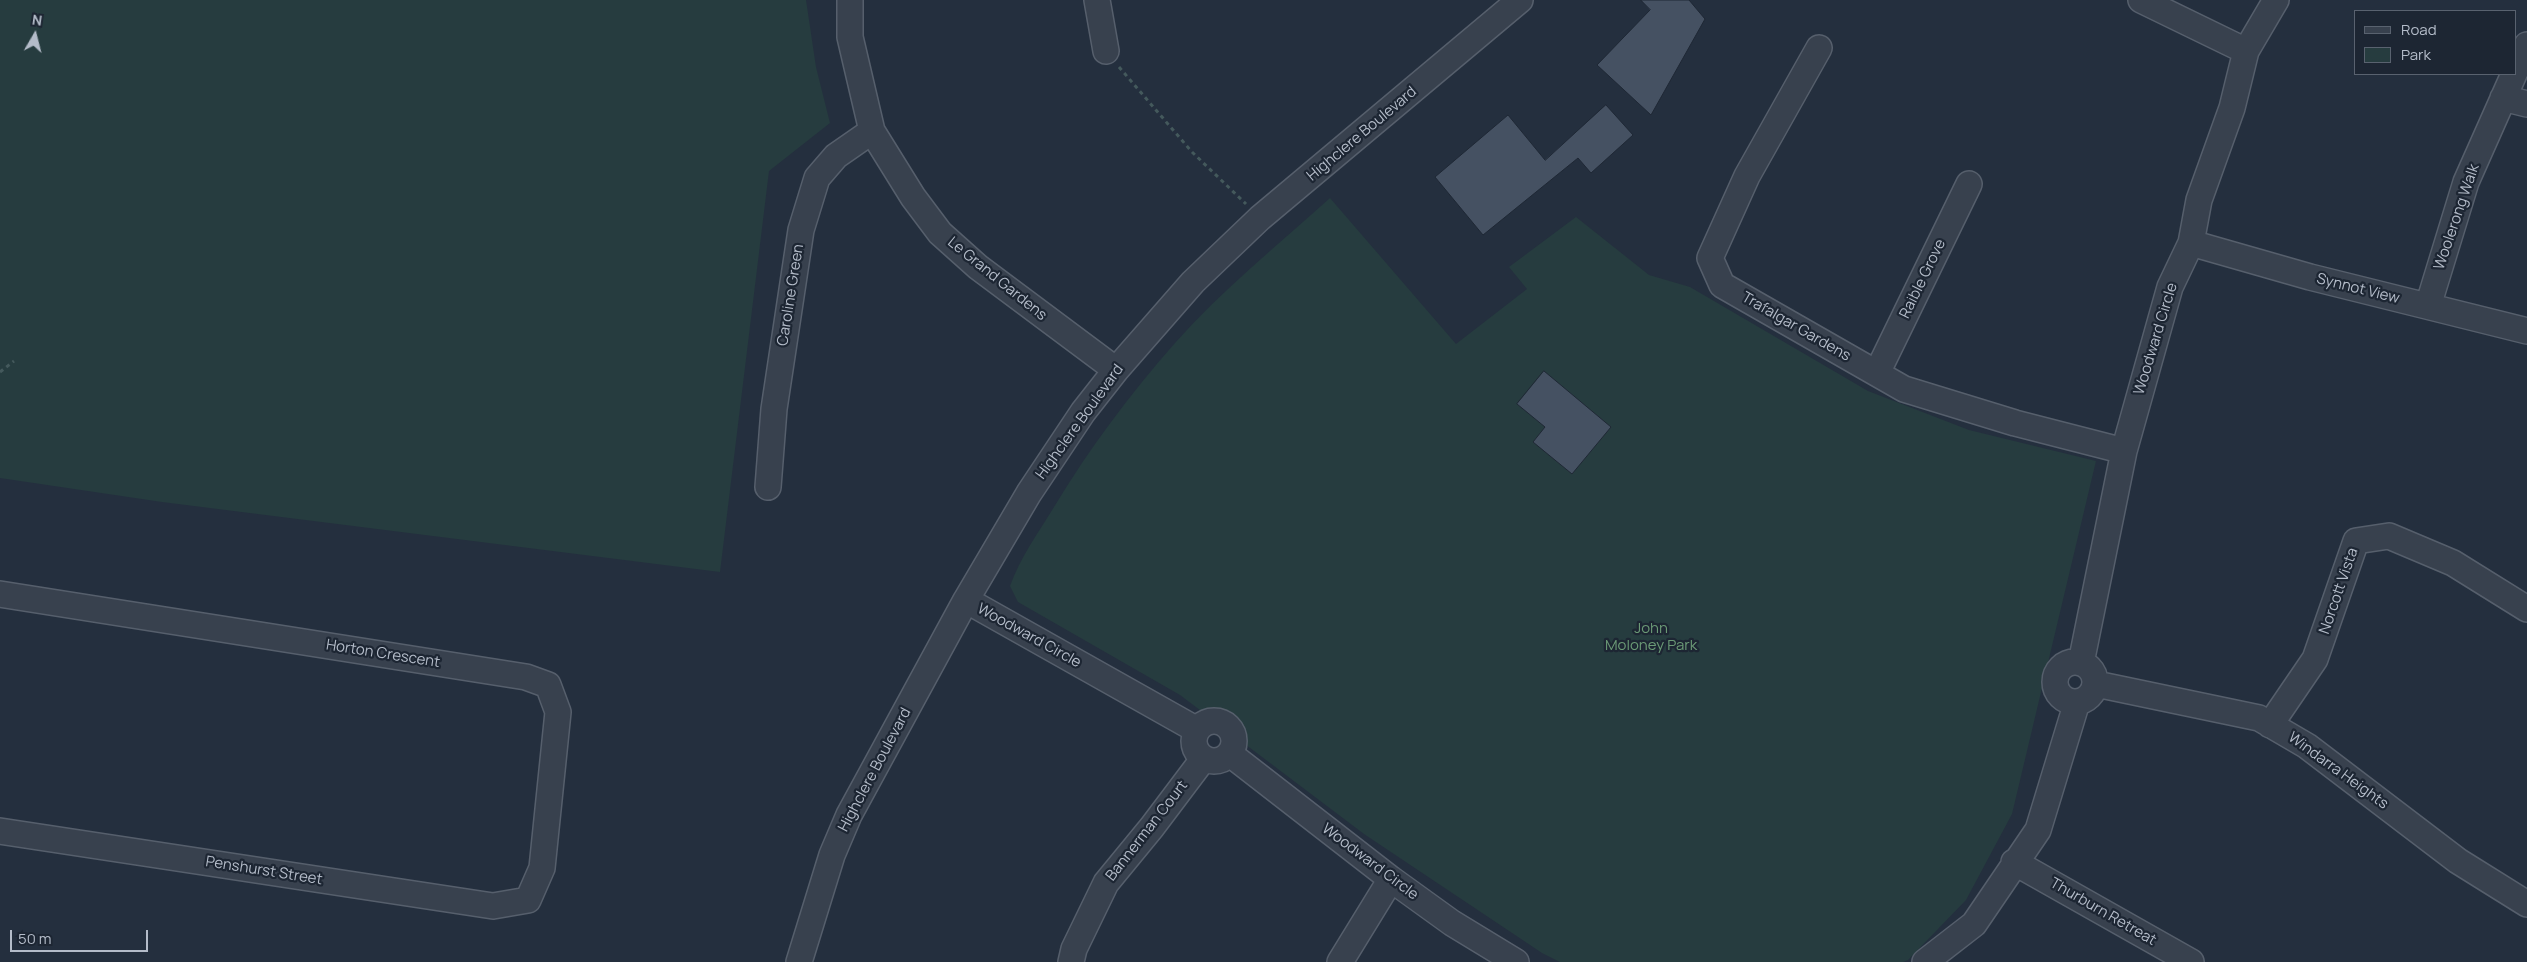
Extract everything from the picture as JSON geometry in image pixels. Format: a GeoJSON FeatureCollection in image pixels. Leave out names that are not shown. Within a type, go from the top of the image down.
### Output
{"type":"FeatureCollection","features":[{"type":"Feature","properties":{"kind":"street","name":"Le Grand Gardens"},"geometry":{"type":"LineString","coordinates":[[850,0],[850,37],[872,131],[913,197],[940,233],[978,267],[1116,370]]}},
{"type":"Feature","properties":{"kind":"street"},"geometry":{"type":"LineString","coordinates":[[1096,0],[1106,52]]}},
{"type":"Feature","properties":{"kind":"street","name":"Highclere Boulevard"},"geometry":{"type":"LineString","coordinates":[[800,962],[828,864],[850,815],[966,600],[1057,448],[1116,370],[1193,282],[1260,218],[1520,0]]}},
{"type":"Feature","properties":{"kind":"street"},"geometry":{"type":"LineString","coordinates":[[2141,0],[2246,51]]}},
{"type":"Feature","properties":{"kind":"street","name":"Woodward Circle"},"geometry":{"type":"LineString","coordinates":[[2081,662],[2124,451],[2170,287],[2191,243],[2199,200],[2232,108],[2246,51],[2276,0]]}},
{"type":"Feature","properties":{"kind":"street"},"geometry":{"type":"LineString","coordinates":[[2517,68],[2527,45]]}},
{"type":"Feature","properties":{"kind":"street","name":"Trafalgar Gardens"},"geometry":{"type":"LineString","coordinates":[[1819,48],[1747,176],[1710,258],[1722,285],[1904,389],[2015,423],[2124,451]]}},
{"type":"Feature","properties":{"kind":"street","name":"Woolerong Walk"},"geometry":{"type":"LineString","coordinates":[[2428,306],[2466,182],[2514,75]]}},
{"type":"Feature","properties":{"kind":"street"},"geometry":{"type":"LineString","coordinates":[[2503,98],[2527,104]]}},
{"type":"Feature","properties":{"kind":"street","name":"Caroline Green"},"geometry":{"type":"LineString","coordinates":[[768,488],[774,409],[801,230],[817,178],[836,156],[872,131]]}},
{"type":"Feature","properties":{"kind":"street","name":"Raible Grove"},"geometry":{"type":"LineString","coordinates":[[1877,373],[1969,184]]}},
{"type":"Feature","properties":{"kind":"street","name":"Synnot View"},"geometry":{"type":"LineString","coordinates":[[2191,243],[2310,277],[2527,331]]}},
{"type":"Feature","properties":{"kind":"street","name":"Norcott Vista"},"geometry":{"type":"LineString","coordinates":[[2270,724],[2315,659],[2356,541],[2389,536],[2453,563],[2527,609]]}},
{"type":"Feature","properties":{"kind":"street","name":"Horton Crescent"},"geometry":{"type":"LineString","coordinates":[[0,594],[526,677],[548,686],[558,712],[542,868],[528,900]]}},
{"type":"Feature","properties":{"kind":"street","name":"Woodward Circle"},"geometry":{"type":"LineString","coordinates":[[966,600],[1197,730]]}},
{"type":"Feature","properties":{"kind":"street"},"geometry":{"type":"LineString","coordinates":[[2074,662],[2081,662],[2092,671],[2096,684],[2090,696],[2077,702],[2070,702],[2058,694],[2055,680],[2061,667],[2074,662]]}},
{"type":"Feature","properties":{"kind":"street","name":"Windarra Heights"},"geometry":{"type":"LineString","coordinates":[[2096,684],[2259,718],[2307,746],[2458,861],[2527,904]]}},
{"type":"Feature","properties":{"kind":"street"},"geometry":{"type":"LineString","coordinates":[[1924,962],[1974,924],[2014,862],[2038,830],[2077,702]]}},
{"type":"Feature","properties":{"kind":"street"},"geometry":{"type":"LineString","coordinates":[[1211,721],[1218,721],[1227,725],[1235,739],[1230,754],[1218,761],[1204,758],[1195,746],[1197,730],[1201,725],[1211,721]]}},
{"type":"Feature","properties":{"kind":"street","name":"Woodward Circle"},"geometry":{"type":"LineString","coordinates":[[1230,754],[1391,880],[1452,923],[1516,962]]}},
{"type":"Feature","properties":{"kind":"street","name":"Bannerman Court"},"geometry":{"type":"LineString","coordinates":[[1071,962],[1074,949],[1106,883],[1152,827],[1204,758]]}},
{"type":"Feature","properties":{"kind":"street","name":"Penshurst Street"},"geometry":{"type":"LineString","coordinates":[[0,831],[493,906],[528,900]]}},
{"type":"Feature","properties":{"kind":"street","name":"Thurburn Retreat"},"geometry":{"type":"LineString","coordinates":[[2014,862],[2191,962]]}},
{"type":"Feature","properties":{"kind":"street"},"geometry":{"type":"LineString","coordinates":[[1340,962],[1391,880]]}},
{"type":"Feature","properties":{"kind":"path"},"geometry":{"type":"LineString","coordinates":[[1106,52],[1192,152],[1260,218]]}},
{"type":"Feature","properties":{"kind":"path"},"geometry":{"type":"LineString","coordinates":[[0,372],[14,362]]}},
{"type":"Feature","properties":{"kind":"green space"},"geometry":{"type":"Polygon","coordinates":[[[0,0],[806,0],[816,67],[830,123],[769,171],[720,572],[162,502],[0,478],[0,0]]]}},
{"type":"Feature","properties":{"kind":"green space","name":"John Moloney Park"},"geometry":{"type":"Polygon","coordinates":[[[1330,198],[1456,344],[1527,289],[1509,267],[1576,217],[1649,275],[1690,287],[1868,391],[1969,430],[2096,461],[2012,814],[1966,900],[1908,960],[1903,962],[1560,962],[1542,953],[1364,834],[1180,695],[1018,602],[1010,586],[1024,556],[1081,464],[1126,402],[1193,323],[1251,268],[1330,198]]]}},
{"type":"Feature","properties":{"kind":"building"},"geometry":{"type":"Polygon","coordinates":[[[1641,0],[1689,0],[1705,19],[1651,115],[1597,65],[1650,10],[1641,0]]]}},
{"type":"Feature","properties":{"kind":"building"},"geometry":{"type":"Polygon","coordinates":[[[1606,105],[1633,135],[1591,173],[1578,158],[1483,235],[1435,177],[1508,115],[1545,160],[1606,105]]]}},
{"type":"Feature","properties":{"kind":"building"},"geometry":{"type":"Polygon","coordinates":[[[1544,371],[1611,427],[1572,474],[1533,442],[1545,427],[1517,404],[1544,371]]]}}]}
